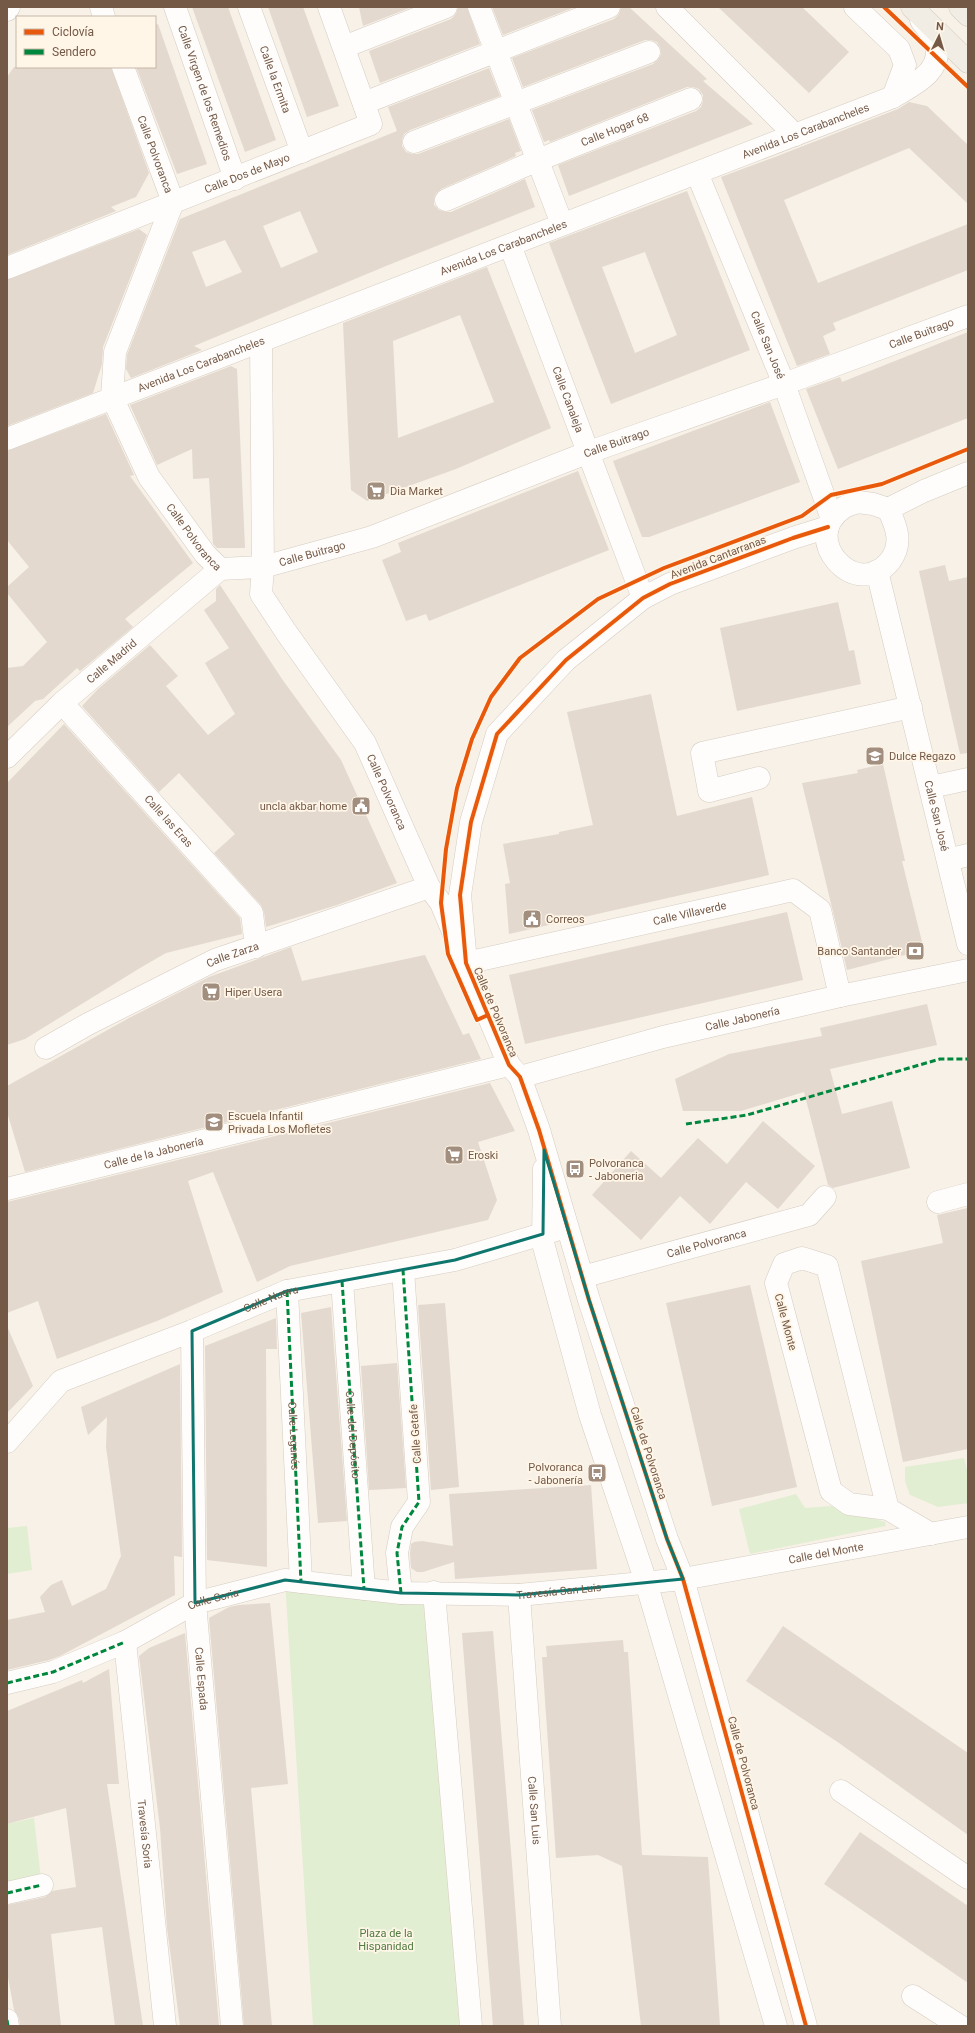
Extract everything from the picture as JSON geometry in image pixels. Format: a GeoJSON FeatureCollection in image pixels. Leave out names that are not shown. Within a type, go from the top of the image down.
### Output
{"type":"FeatureCollection","features":[{"type":"Feature","properties":{"kind":"main road"},"geometry":{"type":"LineString","coordinates":[[960,7],[968,15]]}},
{"type":"Feature","properties":{"kind":"main road"},"geometry":{"type":"LineString","coordinates":[[914,9],[968,62]]}},
{"type":"Feature","properties":{"kind":"street","name":"Calle Virgen de los Remedios"},"geometry":{"type":"LineString","coordinates":[[174,7],[235,179]]}},
{"type":"Feature","properties":{"kind":"street","name":"Calle la Ermita"},"geometry":{"type":"LineString","coordinates":[[249,7],[302,152]]}},
{"type":"Feature","properties":{"kind":"street","name":"Calle Dos de Mayo"},"geometry":{"type":"LineString","coordinates":[[7,268],[371,124],[329,7]]}},
{"type":"Feature","properties":{"kind":"street"},"geometry":{"type":"LineString","coordinates":[[344,47],[446,7]]}},
{"type":"Feature","properties":{"kind":"street"},"geometry":{"type":"LineString","coordinates":[[479,7],[562,224]]}},
{"type":"Feature","properties":{"kind":"street"},"geometry":{"type":"LineString","coordinates":[[364,103],[609,7]]}},
{"type":"Feature","properties":{"kind":"street"},"geometry":{"type":"LineString","coordinates":[[667,7],[795,135]]}},
{"type":"Feature","properties":{"kind":"street"},"geometry":{"type":"LineString","coordinates":[[855,7],[899,49],[905,65],[894,96]]}},
{"type":"Feature","properties":{"kind":"street","name":"Avenida Los Carabancheles"},"geometry":{"type":"LineString","coordinates":[[7,438],[510,246],[562,224],[894,96],[927,77],[937,58],[936,43],[914,9]]}},
{"type":"Feature","properties":{"kind":"street"},"geometry":{"type":"LineString","coordinates":[[414,142],[649,52]]}},
{"type":"Feature","properties":{"kind":"street","name":"Calle Polvoranca"},"geometry":{"type":"LineString","coordinates":[[123,68],[173,202],[114,352],[112,397],[148,477],[205,554],[220,569],[263,566],[261,594],[364,743],[430,887],[441,903],[466,963]]}},
{"type":"Feature","properties":{"kind":"street","name":"Calle Hogar 68"},"geometry":{"type":"LineString","coordinates":[[446,200],[538,160],[691,99]]}},
{"type":"Feature","properties":{"kind":"street","name":"Calle San José"},"geometry":{"type":"LineString","coordinates":[[697,173],[784,384],[830,523]]}},
{"type":"Feature","properties":{"kind":"street","name":"Calle Canaleja"},"geometry":{"type":"LineString","coordinates":[[510,246],[643,598]]}},
{"type":"Feature","properties":{"kind":"street","name":"Calle Buitrago"},"geometry":{"type":"LineString","coordinates":[[263,566],[372,536],[589,452],[784,384],[968,316]]}},
{"type":"Feature","properties":{"kind":"street"},"geometry":{"type":"LineString","coordinates":[[261,342],[263,566]]}},
{"type":"Feature","properties":{"kind":"street"},"geometry":{"type":"LineString","coordinates":[[888,509],[898,535],[898,546],[894,556],[887,565],[877,571],[865,574],[852,572],[841,567],[832,557],[828,546],[827,536],[830,523],[843,508],[858,502],[873,504],[888,509],[924,491],[968,473]]}},
{"type":"Feature","properties":{"kind":"street","name":"Avenida Cantarranas"},"geometry":{"type":"LineString","coordinates":[[460,894],[471,822],[497,734],[566,660],[643,598],[670,584],[830,523]]}},
{"type":"Feature","properties":{"kind":"street","name":"Calle Madrid"},"geometry":{"type":"LineString","coordinates":[[7,757],[62,703],[220,569]]}},
{"type":"Feature","properties":{"kind":"street","name":"Calle San José"},"geometry":{"type":"LineString","coordinates":[[877,571],[931,787],[958,858],[968,944]]}},
{"type":"Feature","properties":{"kind":"street","name":"Calle las Eras"},"geometry":{"type":"LineString","coordinates":[[62,703],[252,913],[256,947]]}},
{"type":"Feature","properties":{"kind":"street"},"geometry":{"type":"LineString","coordinates":[[759,778],[709,791],[702,753],[911,707]]}},
{"type":"Feature","properties":{"kind":"street"},"geometry":{"type":"LineString","coordinates":[[931,787],[968,779]]}},
{"type":"Feature","properties":{"kind":"street","name":"Calle Zarza"},"geometry":{"type":"LineString","coordinates":[[46,1048],[88,1024],[215,960],[430,887]]}},
{"type":"Feature","properties":{"kind":"street","name":"Calle Villaverde"},"geometry":{"type":"LineString","coordinates":[[466,963],[794,890],[820,910],[840,996]]}},
{"type":"Feature","properties":{"kind":"street","name":"Calle de Polvoranca"},"geometry":{"type":"LineString","coordinates":[[460,894],[466,963],[514,1071],[544,1150],[582,1277],[667,1539],[683,1579],[806,2026]]}},
{"type":"Feature","properties":{"kind":"street","name":"Calle Jabonería"},"geometry":{"type":"LineString","coordinates":[[514,1071],[840,996],[968,970]]}},
{"type":"Feature","properties":{"kind":"street","name":"Calle de la Jabonería"},"geometry":{"type":"LineString","coordinates":[[7,1189],[514,1071]]}},
{"type":"Feature","properties":{"kind":"street","name":"Calle de Polvoranca"},"geometry":{"type":"LineString","coordinates":[[544,1150],[543,1243],[590,1415],[646,1582],[776,2026]]}},
{"type":"Feature","properties":{"kind":"street"},"geometry":{"type":"LineString","coordinates":[[938,1202],[968,1194]]}},
{"type":"Feature","properties":{"kind":"street","name":"Calle Polvoranca"},"geometry":{"type":"LineString","coordinates":[[582,1277],[809,1215],[825,1197]]}},
{"type":"Feature","properties":{"kind":"street","name":"Calle Nueva"},"geometry":{"type":"LineString","coordinates":[[7,1442],[61,1381],[192,1331],[287,1291],[455,1260],[568,1227]]}},
{"type":"Feature","properties":{"kind":"street","name":"Calle Monte"},"geometry":{"type":"LineString","coordinates":[[888,1510],[827,1266],[802,1258],[784,1264],[776,1283],[831,1491],[849,1504],[888,1510],[931,1534]]}},
{"type":"Feature","properties":{"kind":"street","name":"Calle Getafe"},"geometry":{"type":"LineString","coordinates":[[401,1593],[397,1553],[402,1527],[419,1502],[403,1270]]}},
{"type":"Feature","properties":{"kind":"street","name":"Calle del Depósito"},"geometry":{"type":"LineString","coordinates":[[342,1281],[364,1589]]}},
{"type":"Feature","properties":{"kind":"street","name":"Calle Leganés"},"geometry":{"type":"LineString","coordinates":[[287,1291],[301,1582]]}},
{"type":"Feature","properties":{"kind":"street","name":"Calle Espada"},"geometry":{"type":"LineString","coordinates":[[192,1331],[195,1603],[232,2026]]}},
{"type":"Feature","properties":{"kind":"street","name":"Calle del Monte"},"geometry":{"type":"LineString","coordinates":[[683,1579],[968,1527]]}},
{"type":"Feature","properties":{"kind":"street","name":"Travesía San Luis"},"geometry":{"type":"LineString","coordinates":[[434,1592],[519,1595],[683,1579]]}},
{"type":"Feature","properties":{"kind":"street","name":"Calle Soria"},"geometry":{"type":"LineString","coordinates":[[7,1683],[53,1672],[125,1642],[195,1603],[285,1580],[401,1593],[434,1592]]}},
{"type":"Feature","properties":{"kind":"street"},"geometry":{"type":"LineString","coordinates":[[434,1592],[471,2026]]}},
{"type":"Feature","properties":{"kind":"street","name":"Calle San Luis"},"geometry":{"type":"LineString","coordinates":[[519,1595],[550,2026]]}},
{"type":"Feature","properties":{"kind":"street","name":"Travesía Soria"},"geometry":{"type":"LineString","coordinates":[[125,1642],[165,2026]]}},
{"type":"Feature","properties":{"kind":"street"},"geometry":{"type":"LineString","coordinates":[[842,1790],[968,1878]]}},
{"type":"Feature","properties":{"kind":"street"},"geometry":{"type":"LineString","coordinates":[[7,1893],[42,1885]]}},
{"type":"Feature","properties":{"kind":"street"},"geometry":{"type":"LineString","coordinates":[[913,1996],[960,2026]]}},
{"type":"Feature","properties":{"kind":"street"},"geometry":{"type":"LineString","coordinates":[[7,2020],[8,2026]]}},
{"type":"Feature","properties":{"kind":"highlighted area"},"geometry":{"type":"Polygon","coordinates":[[[544,1150],[589,1300],[667,1539],[683,1579],[519,1595],[401,1593],[285,1580],[195,1603],[192,1331],[287,1291],[455,1260],[543,1234],[544,1150]]]}},
{"type":"Feature","properties":{"kind":"green space"},"geometry":{"type":"Polygon","coordinates":[[[964,1458],[968,1474],[968,1503],[938,1507],[910,1495],[905,1481],[905,1467],[964,1458]]]}},
{"type":"Feature","properties":{"kind":"green space"},"geometry":{"type":"Polygon","coordinates":[[[796,1494],[805,1508],[831,1506],[885,1522],[886,1526],[750,1554],[739,1509],[796,1494]]]}},
{"type":"Feature","properties":{"kind":"green space"},"geometry":{"type":"Polygon","coordinates":[[[27,1526],[32,1570],[7,1574],[7,1528],[27,1526]]]}},
{"type":"Feature","properties":{"kind":"green space","name":"Plaza de la Hispanidad"},"geometry":{"type":"Polygon","coordinates":[[[285,1580],[434,1592],[471,2026],[313,2026],[285,1580]]]}},
{"type":"Feature","properties":{"kind":"green space"},"geometry":{"type":"Polygon","coordinates":[[[34,1818],[41,1879],[7,1887],[7,1824],[34,1818]]]}},
{"type":"Feature","properties":{"kind":"building"},"geometry":{"type":"Polygon","coordinates":[[[192,7],[228,7],[276,140],[245,152],[192,7]]]}},
{"type":"Feature","properties":{"kind":"building"},"geometry":{"type":"Polygon","coordinates":[[[268,7],[303,7],[339,106],[307,117],[268,7]]]}},
{"type":"Feature","properties":{"kind":"building"},"geometry":{"type":"Polygon","coordinates":[[[359,7],[412,7],[363,26],[359,7]]]}},
{"type":"Feature","properties":{"kind":"building"},"geometry":{"type":"Polygon","coordinates":[[[458,7],[467,7],[480,44],[380,83],[369,51],[451,19],[456,14],[458,7]]]}},
{"type":"Feature","properties":{"kind":"building"},"geometry":{"type":"Polygon","coordinates":[[[492,7],[575,7],[503,35],[492,7]]]}},
{"type":"Feature","properties":{"kind":"building"},"geometry":{"type":"Polygon","coordinates":[[[621,7],[629,7],[707,79],[703,81],[753,124],[569,196],[558,165],[696,111],[701,107],[703,101],[703,95],[699,89],[687,87],[550,142],[549,140],[544,142],[532,110],[653,64],[658,60],[661,54],[660,47],[657,42],[645,40],[523,87],[512,58],[614,19],[619,14],[621,7]]]}},
{"type":"Feature","properties":{"kind":"building"},"geometry":{"type":"Polygon","coordinates":[[[718,7],[802,7],[849,52],[809,93],[718,7]]]}},
{"type":"Feature","properties":{"kind":"building"},"geometry":{"type":"Polygon","coordinates":[[[158,24],[207,164],[177,174],[136,68],[156,68],[156,25],[158,24]]]}},
{"type":"Feature","properties":{"kind":"building"},"geometry":{"type":"Polygon","coordinates":[[[14,67],[111,68],[149,173],[136,197],[111,207],[116,211],[7,255],[7,77],[14,67]]]}},
{"type":"Feature","properties":{"kind":"building"},"geometry":{"type":"Polygon","coordinates":[[[489,68],[500,96],[410,130],[404,134],[402,146],[406,152],[418,154],[509,119],[521,151],[515,153],[516,156],[441,189],[436,193],[434,205],[439,210],[451,212],[525,179],[535,207],[386,266],[194,346],[202,350],[131,378],[126,369],[127,355],[180,219],[397,131],[388,107],[489,68]],[[300,211],[263,226],[281,268],[318,252],[300,211]],[[225,240],[192,252],[206,287],[242,272],[225,240]]]}},
{"type":"Feature","properties":{"kind":"building"},"geometry":{"type":"Polygon","coordinates":[[[909,102],[927,106],[968,145],[968,204],[909,148],[784,200],[818,283],[968,224],[968,270],[833,323],[836,330],[823,336],[830,354],[797,366],[721,177],[898,109],[909,102]]]}},
{"type":"Feature","properties":{"kind":"building"},"geometry":{"type":"Polygon","coordinates":[[[687,191],[750,350],[611,404],[549,243],[687,191]],[[645,252],[602,267],[635,353],[677,335],[645,252]]]}},
{"type":"Feature","properties":{"kind":"building"},"geometry":{"type":"Polygon","coordinates":[[[139,229],[147,235],[103,347],[102,364],[93,393],[7,426],[7,280],[139,229]]]}},
{"type":"Feature","properties":{"kind":"building"},"geometry":{"type":"Polygon","coordinates":[[[487,267],[551,428],[456,469],[367,501],[351,490],[343,323],[487,267]],[[460,315],[393,341],[398,438],[494,402],[460,315]]]}},
{"type":"Feature","properties":{"kind":"building"},"geometry":{"type":"Polygon","coordinates":[[[968,332],[968,418],[838,469],[806,389],[840,377],[842,382],[968,332]]]}},
{"type":"Feature","properties":{"kind":"building"},"geometry":{"type":"Polygon","coordinates":[[[231,366],[237,369],[245,548],[217,548],[213,544],[209,478],[193,479],[192,449],[157,465],[130,405],[231,366]]]}},
{"type":"Feature","properties":{"kind":"building"},"geometry":{"type":"Polygon","coordinates":[[[770,402],[800,482],[649,537],[642,537],[613,461],[770,402]]]}},
{"type":"Feature","properties":{"kind":"building"},"geometry":{"type":"Polygon","coordinates":[[[106,414],[134,475],[130,476],[193,563],[125,619],[133,627],[80,671],[77,668],[43,699],[35,701],[7,727],[7,668],[23,666],[47,642],[7,593],[7,587],[29,567],[7,540],[7,451],[106,414]]]}},
{"type":"Feature","properties":{"kind":"building"},"geometry":{"type":"Polygon","coordinates":[[[578,471],[609,550],[429,621],[426,614],[406,621],[382,560],[401,552],[398,543],[578,471]]]}},
{"type":"Feature","properties":{"kind":"building"},"geometry":{"type":"Polygon","coordinates":[[[945,565],[949,581],[968,577],[968,753],[960,754],[919,571],[945,565]]]}},
{"type":"Feature","properties":{"kind":"building"},"geometry":{"type":"Polygon","coordinates":[[[220,585],[282,679],[341,760],[397,883],[337,905],[266,927],[264,912],[261,905],[214,853],[235,834],[179,773],[159,792],[82,706],[98,689],[150,645],[178,676],[166,686],[208,735],[235,714],[205,663],[229,648],[204,610],[216,601],[216,589],[220,585]]]}},
{"type":"Feature","properties":{"kind":"building"},"geometry":{"type":"Polygon","coordinates":[[[838,602],[849,651],[854,650],[861,684],[737,711],[720,628],[838,602]]]}},
{"type":"Feature","properties":{"kind":"building"},"geometry":{"type":"Polygon","coordinates":[[[651,694],[677,816],[752,797],[769,875],[509,934],[505,884],[510,883],[503,844],[559,834],[559,832],[593,825],[567,712],[651,694]]]}},
{"type":"Feature","properties":{"kind":"building"},"geometry":{"type":"Polygon","coordinates":[[[64,724],[240,918],[242,934],[166,953],[25,1039],[7,1045],[7,783],[64,724]]]}},
{"type":"Feature","properties":{"kind":"building"},"geometry":{"type":"Polygon","coordinates":[[[883,764],[905,861],[902,861],[924,950],[847,970],[802,783],[858,773],[857,770],[883,764]]]}},
{"type":"Feature","properties":{"kind":"building"},"geometry":{"type":"Polygon","coordinates":[[[787,912],[803,980],[525,1044],[509,975],[787,912]]]}},
{"type":"Feature","properties":{"kind":"building"},"geometry":{"type":"Polygon","coordinates":[[[291,947],[302,981],[425,955],[463,1035],[469,1033],[481,1059],[25,1172],[7,1112],[7,1086],[129,1018],[209,977],[291,947]]]}},
{"type":"Feature","properties":{"kind":"building"},"geometry":{"type":"Polygon","coordinates":[[[927,1004],[937,1045],[830,1069],[842,1114],[892,1101],[910,1168],[833,1188],[828,1185],[804,1092],[741,1111],[683,1111],[675,1079],[729,1054],[822,1036],[820,1028],[927,1004]]]}},
{"type":"Feature","properties":{"kind":"building"},"geometry":{"type":"Polygon","coordinates":[[[490,1083],[515,1131],[478,1142],[497,1200],[488,1220],[290,1266],[257,1282],[213,1172],[188,1181],[223,1292],[157,1321],[57,1359],[38,1301],[7,1313],[7,1202],[490,1083]]]}},
{"type":"Feature","properties":{"kind":"building"},"geometry":{"type":"Polygon","coordinates":[[[763,1121],[815,1166],[778,1209],[746,1182],[710,1224],[680,1196],[641,1240],[592,1195],[631,1151],[661,1178],[698,1138],[727,1164],[763,1121]]]}},
{"type":"Feature","properties":{"kind":"building"},"geometry":{"type":"Polygon","coordinates":[[[968,1208],[968,1449],[903,1462],[861,1261],[943,1243],[937,1215],[968,1208]]]}},
{"type":"Feature","properties":{"kind":"building"},"geometry":{"type":"Polygon","coordinates":[[[750,1285],[797,1487],[712,1506],[666,1303],[750,1285]]]}},
{"type":"Feature","properties":{"kind":"building"},"geometry":{"type":"Polygon","coordinates":[[[445,1303],[459,1487],[431,1490],[418,1305],[445,1303]]]}},
{"type":"Feature","properties":{"kind":"building"},"geometry":{"type":"Polygon","coordinates":[[[331,1307],[347,1521],[318,1523],[301,1313],[331,1307]]]}},
{"type":"Feature","properties":{"kind":"building"},"geometry":{"type":"Polygon","coordinates":[[[276,1318],[277,1349],[266,1349],[267,1567],[207,1560],[205,1346],[276,1318]]]}},
{"type":"Feature","properties":{"kind":"building"},"geometry":{"type":"Polygon","coordinates":[[[7,1326],[33,1386],[7,1413],[7,1326]]]}},
{"type":"Feature","properties":{"kind":"building"},"geometry":{"type":"Polygon","coordinates":[[[397,1363],[406,1488],[369,1490],[361,1366],[397,1363]]]}},
{"type":"Feature","properties":{"kind":"building"},"geometry":{"type":"Polygon","coordinates":[[[180,1364],[182,1557],[174,1556],[175,1595],[60,1656],[7,1670],[7,1620],[45,1612],[40,1597],[51,1585],[62,1580],[72,1606],[106,1589],[121,1556],[106,1447],[107,1417],[88,1435],[81,1407],[180,1364]]]}},
{"type":"Feature","properties":{"kind":"building"},"geometry":{"type":"Polygon","coordinates":[[[591,1485],[597,1569],[455,1579],[454,1562],[423,1572],[417,1572],[411,1568],[411,1544],[414,1542],[422,1541],[453,1546],[449,1494],[591,1485]]]}},
{"type":"Feature","properties":{"kind":"building"},"geometry":{"type":"Polygon","coordinates":[[[270,1603],[288,1784],[251,1788],[272,2026],[244,2026],[209,1618],[229,1607],[270,1603]]]}},
{"type":"Feature","properties":{"kind":"building"},"geometry":{"type":"Polygon","coordinates":[[[783,1626],[968,1753],[968,1835],[839,1743],[746,1681],[783,1626]]]}},
{"type":"Feature","properties":{"kind":"building"},"geometry":{"type":"Polygon","coordinates":[[[493,1631],[524,2026],[493,2026],[462,1633],[493,1631]]]}},
{"type":"Feature","properties":{"kind":"building"},"geometry":{"type":"Polygon","coordinates":[[[185,1633],[219,2026],[180,2026],[167,1928],[160,1828],[139,1656],[149,1648],[185,1633]]]}},
{"type":"Feature","properties":{"kind":"building"},"geometry":{"type":"Polygon","coordinates":[[[623,1640],[624,1652],[628,1652],[642,1855],[708,1857],[720,2026],[641,2026],[622,1866],[598,1855],[556,1858],[542,1657],[547,1657],[546,1646],[623,1640]]]}},
{"type":"Feature","properties":{"kind":"building"},"geometry":{"type":"Polygon","coordinates":[[[109,1669],[119,1784],[107,1784],[143,2026],[115,2026],[102,1927],[51,1934],[61,2026],[20,2026],[19,2018],[14,2010],[7,1972],[7,1905],[45,1897],[52,1891],[76,1887],[66,1808],[7,1824],[7,1711],[82,1680],[83,1683],[109,1669]]]}},
{"type":"Feature","properties":{"kind":"building"},"geometry":{"type":"Polygon","coordinates":[[[860,1832],[968,1906],[968,1983],[824,1884],[860,1832]]]}},
{"type":"Feature","properties":{"kind":"marked path"},"geometry":{"type":"LineString","coordinates":[[686,1124],[747,1115],[940,1059],[968,1059]]}},
{"type":"Feature","properties":{"kind":"marked path"},"geometry":{"type":"LineString","coordinates":[[401,1593],[397,1553],[402,1527],[419,1502],[403,1270]]}},
{"type":"Feature","properties":{"kind":"marked path"},"geometry":{"type":"LineString","coordinates":[[342,1281],[364,1589]]}},
{"type":"Feature","properties":{"kind":"marked path"},"geometry":{"type":"LineString","coordinates":[[287,1291],[301,1582]]}},
{"type":"Feature","properties":{"kind":"marked path"},"geometry":{"type":"LineString","coordinates":[[7,1683],[53,1672],[125,1642]]}},
{"type":"Feature","properties":{"kind":"marked path"},"geometry":{"type":"LineString","coordinates":[[7,1893],[42,1885]]}},
{"type":"Feature","properties":{"kind":"marked path"},"geometry":{"type":"LineString","coordinates":[[7,2020],[8,2026]]}},
{"type":"Feature","properties":{"kind":"cycle path"},"geometry":{"type":"LineString","coordinates":[[884,7],[968,87]]}},
{"type":"Feature","properties":{"kind":"cycle path"},"geometry":{"type":"LineString","coordinates":[[488,1015],[477,1020],[448,954],[441,903],[446,849],[457,788],[472,739],[491,697],[520,658],[598,599],[664,568],[802,516],[831,495],[882,484],[968,449]]}},
{"type":"Feature","properties":{"kind":"cycle path"},"geometry":{"type":"LineString","coordinates":[[806,2026],[683,1579],[667,1539],[589,1300],[539,1130],[520,1077],[509,1065],[466,963],[460,895],[471,822],[497,734],[566,660],[643,598],[670,584],[793,538],[828,527]]}},
{"type":"Feature","properties":{"kind":"place","name":"Dia Market"},"geometry":{"type":"Point","coordinates":[376,491]}},
{"type":"Feature","properties":{"kind":"place","name":"Dulce Regazo"},"geometry":{"type":"Point","coordinates":[875,756]}},
{"type":"Feature","properties":{"kind":"place","name":"uncla akbar home"},"geometry":{"type":"Point","coordinates":[361,806]}},
{"type":"Feature","properties":{"kind":"place","name":"Correos"},"geometry":{"type":"Point","coordinates":[532,919]}},
{"type":"Feature","properties":{"kind":"place","name":"Banco Santander"},"geometry":{"type":"Point","coordinates":[915,951]}},
{"type":"Feature","properties":{"kind":"place","name":"Hiper Usera"},"geometry":{"type":"Point","coordinates":[211,992]}},
{"type":"Feature","properties":{"kind":"place","name":"Escuela Infantil Privada Los Mofletes"},"geometry":{"type":"Point","coordinates":[214,1122]}},
{"type":"Feature","properties":{"kind":"place","name":"Eroski"},"geometry":{"type":"Point","coordinates":[454,1155]}},
{"type":"Feature","properties":{"kind":"place","name":"Polvoranca - Jaboneria"},"geometry":{"type":"Point","coordinates":[575,1169]}},
{"type":"Feature","properties":{"kind":"place","name":"Polvoranca - Jabonería"},"geometry":{"type":"Point","coordinates":[597,1473]}}]}
